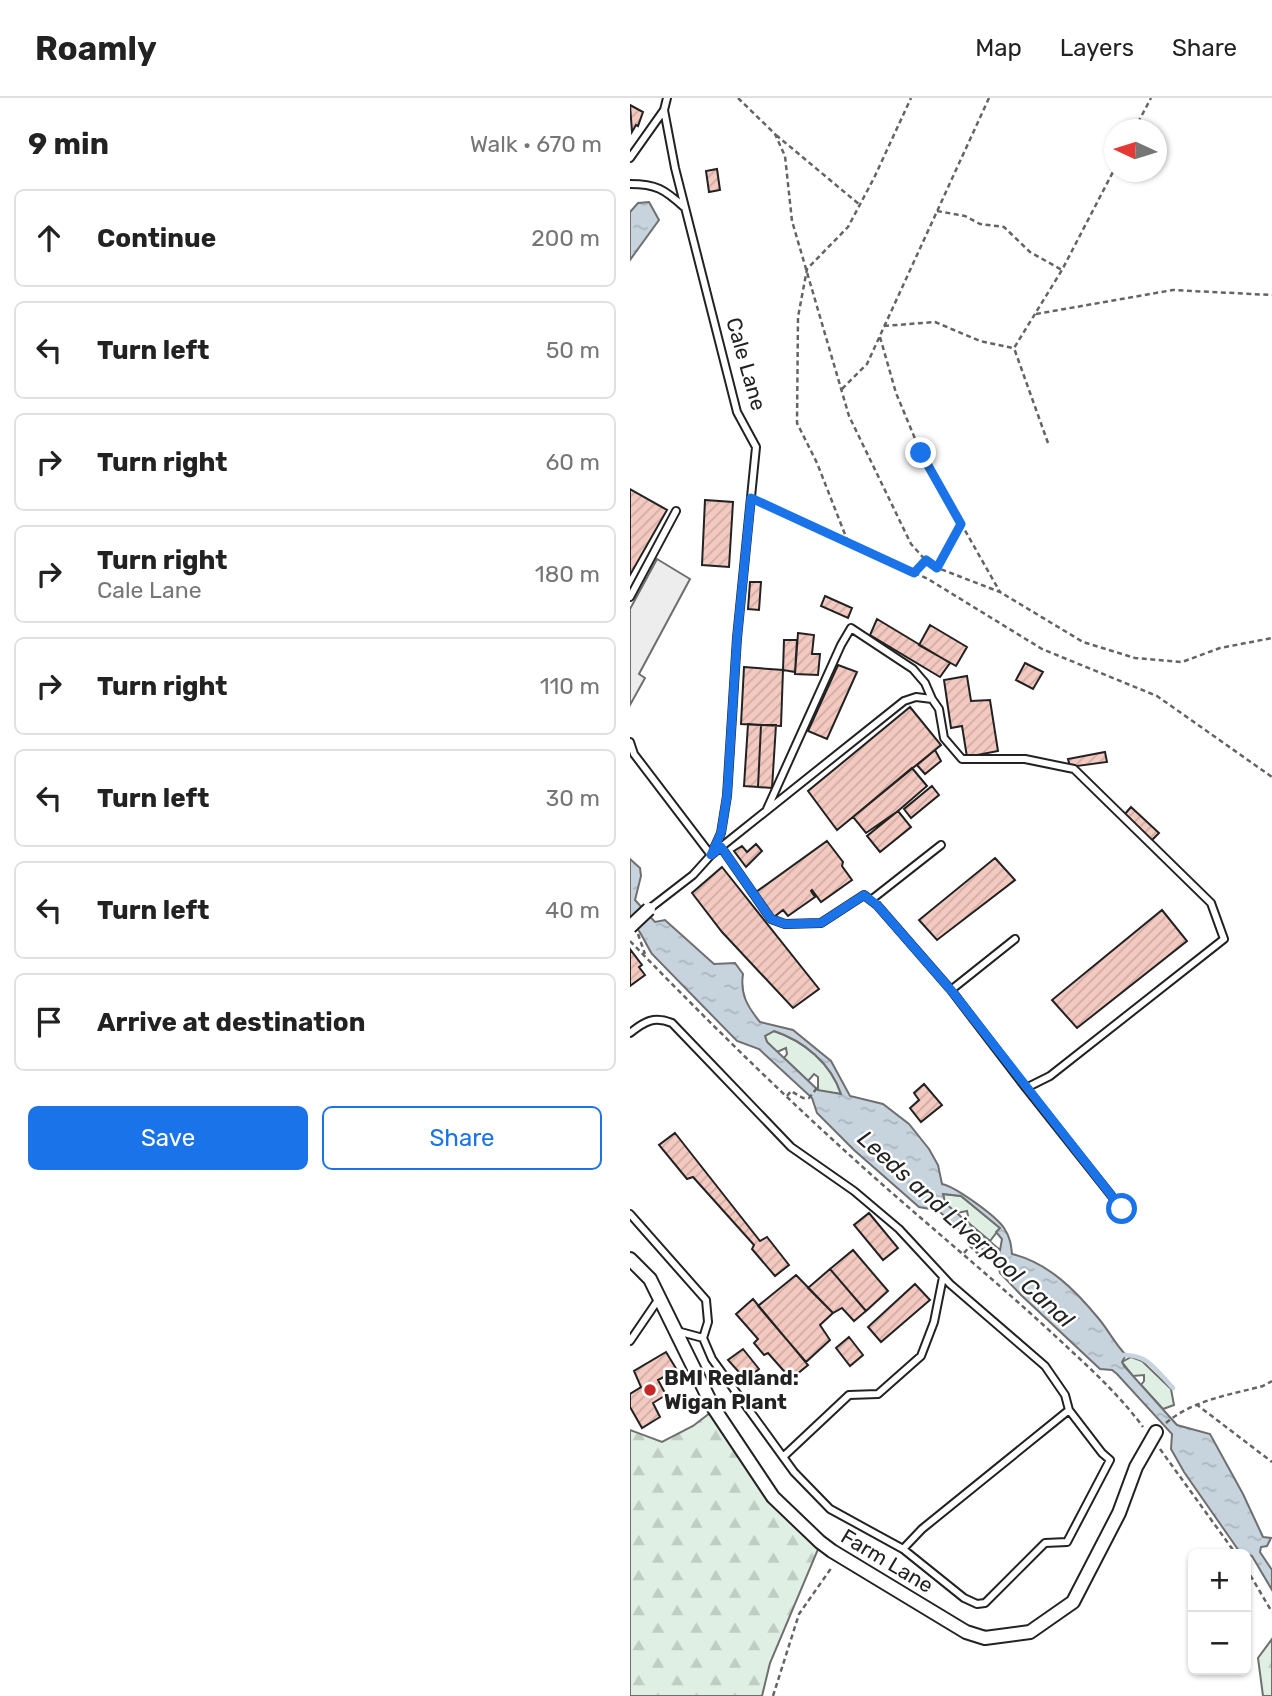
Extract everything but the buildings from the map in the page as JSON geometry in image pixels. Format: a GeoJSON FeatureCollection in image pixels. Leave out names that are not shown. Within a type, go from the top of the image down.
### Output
{"type":"FeatureCollection","features":[{"type":"Feature","properties":{"kind":"street","name":"Cale Lane"},"geometry":{"type":"LineString","coordinates":[[634,929],[649,909]]}},
{"type":"Feature","properties":{"kind":"street","name":"Farm Lane"},"geometry":{"type":"LineString","coordinates":[[630,1259],[650,1279],[713,1408],[773,1497],[820,1542],[840,1556],[966,1632],[985,1638],[1030,1632],[1073,1602],[1119,1513],[1136,1467],[1154,1435]]}},
{"type":"Feature","properties":{"kind":"lane"},"geometry":{"type":"LineString","coordinates":[[630,158],[664,110],[667,98]]}},
{"type":"Feature","properties":{"kind":"lane","name":"Cale Lane"},"geometry":{"type":"LineString","coordinates":[[649,909],[693,875],[711,855],[721,833],[727,796],[737,638],[756,447],[737,412],[685,208],[664,110]]}},
{"type":"Feature","properties":{"kind":"lane"},"geometry":{"type":"LineString","coordinates":[[630,184],[649,184],[666,191],[685,208]]}},
{"type":"Feature","properties":{"kind":"lane"},"geometry":{"type":"LineString","coordinates":[[630,597],[676,512]]}},
{"type":"Feature","properties":{"kind":"lane"},"geometry":{"type":"LineString","coordinates":[[766,810],[851,628],[914,669],[939,709],[944,738],[962,759],[1025,759],[1074,769],[1211,903],[1224,939],[1050,1076],[1026,1088]]}},
{"type":"Feature","properties":{"kind":"lane"},"geometry":{"type":"LineString","coordinates":[[630,742],[634,754],[711,855],[904,701],[916,697],[932,699]]}},
{"type":"Feature","properties":{"kind":"lane"},"geometry":{"type":"LineString","coordinates":[[871,900],[941,845]]}},
{"type":"Feature","properties":{"kind":"lane"},"geometry":{"type":"LineString","coordinates":[[721,847],[771,919],[785,924],[821,923],[864,895],[871,900],[951,990],[1122,1209]]}},
{"type":"Feature","properties":{"kind":"lane"},"geometry":{"type":"LineString","coordinates":[[951,990],[1015,939]]}},
{"type":"Feature","properties":{"kind":"lane"},"geometry":{"type":"LineString","coordinates":[[630,1033],[643,1022],[659,1018],[672,1023],[791,1147],[881,1213],[943,1277],[1045,1366],[1065,1395],[1069,1410],[1110,1460],[1067,1542],[1045,1543],[985,1603],[977,1604],[964,1598],[903,1549],[830,1509],[794,1472],[712,1359],[703,1338],[708,1322],[706,1300],[630,1214]]}},
{"type":"Feature","properties":{"kind":"lane"},"geometry":{"type":"LineString","coordinates":[[783,1457],[849,1395],[878,1394],[922,1356],[934,1322],[943,1277]]}},
{"type":"Feature","properties":{"kind":"lane"},"geometry":{"type":"LineString","coordinates":[[630,1341],[660,1298]]}},
{"type":"Feature","properties":{"kind":"lane"},"geometry":{"type":"LineString","coordinates":[[677,1331],[703,1338]]}},
{"type":"Feature","properties":{"kind":"lane"},"geometry":{"type":"LineString","coordinates":[[903,1549],[922,1529],[1069,1410]]}},
{"type":"Feature","properties":{"kind":"path"},"geometry":{"type":"LineString","coordinates":[[738,98],[775,134],[860,205]]}},
{"type":"Feature","properties":{"kind":"path"},"geometry":{"type":"LineString","coordinates":[[848,542],[817,463],[797,423],[798,317],[807,269],[848,227],[911,98]]}},
{"type":"Feature","properties":{"kind":"path"},"geometry":{"type":"LineString","coordinates":[[842,389],[867,364],[989,98]]}},
{"type":"Feature","properties":{"kind":"path"},"geometry":{"type":"LineString","coordinates":[[1140,119],[1151,98]]}},
{"type":"Feature","properties":{"kind":"path"},"geometry":{"type":"LineString","coordinates":[[775,134],[785,156],[792,221],[849,416],[911,544],[926,560],[937,568],[1000,592],[1083,642],[1135,658],[1182,662],[1220,648],[1272,638]]}},
{"type":"Feature","properties":{"kind":"path"},"geometry":{"type":"LineString","coordinates":[[1014,348],[1062,270],[1108,182]]}},
{"type":"Feature","properties":{"kind":"path"},"geometry":{"type":"LineString","coordinates":[[937,211],[965,216],[980,224],[1004,227],[1030,252],[1062,270]]}},
{"type":"Feature","properties":{"kind":"path"},"geometry":{"type":"LineString","coordinates":[[1035,314],[1173,290],[1272,295]]}},
{"type":"Feature","properties":{"kind":"path"},"geometry":{"type":"LineString","coordinates":[[884,326],[935,322],[980,341],[1014,348]]}},
{"type":"Feature","properties":{"kind":"path"},"geometry":{"type":"LineString","coordinates":[[880,337],[896,393],[921,453],[1000,592]]}},
{"type":"Feature","properties":{"kind":"path"},"geometry":{"type":"LineString","coordinates":[[1014,348],[1048,443]]}},
{"type":"Feature","properties":{"kind":"path"},"geometry":{"type":"LineString","coordinates":[[751,498],[914,573],[1042,649],[1157,696],[1272,777]]}},
{"type":"Feature","properties":{"kind":"path"},"geometry":{"type":"LineString","coordinates":[[937,568],[961,524]]}},
{"type":"Feature","properties":{"kind":"path"},"geometry":{"type":"LineString","coordinates":[[914,573],[926,560]]}},
{"type":"Feature","properties":{"kind":"path"},"geometry":{"type":"LineString","coordinates":[[634,929],[646,957]]}},
{"type":"Feature","properties":{"kind":"path"},"geometry":{"type":"LineString","coordinates":[[630,941],[667,982],[786,1096],[906,1205],[964,1253],[1105,1384],[1154,1435],[1233,1549]]}},
{"type":"Feature","properties":{"kind":"path"},"geometry":{"type":"LineString","coordinates":[[786,1096],[791,1091],[808,1098],[817,1088]]}},
{"type":"Feature","properties":{"kind":"path"},"geometry":{"type":"LineString","coordinates":[[964,1253],[970,1246],[982,1257],[990,1259],[1000,1247]]}},
{"type":"Feature","properties":{"kind":"path"},"geometry":{"type":"LineString","coordinates":[[1154,1435],[1178,1413],[1196,1404],[1263,1386],[1272,1381]]}},
{"type":"Feature","properties":{"kind":"path"},"geometry":{"type":"LineString","coordinates":[[1196,1404],[1272,1462]]}},
{"type":"Feature","properties":{"kind":"path"},"geometry":{"type":"LineString","coordinates":[[774,1696],[799,1614],[840,1556]]}},
{"type":"Feature","properties":{"kind":"path"},"geometry":{"type":"LineString","coordinates":[[1251,1576],[1272,1609]]}},
{"type":"Feature","properties":{"kind":"green space"},"geometry":{"type":"Polygon","coordinates":[[[774,1031],[796,1041],[815,1055],[831,1073],[841,1094],[818,1091],[818,1077],[814,1074],[808,1081],[784,1058],[787,1054],[786,1048],[777,1052],[767,1042],[765,1036],[774,1031]]]}},
{"type":"Feature","properties":{"kind":"green space"},"geometry":{"type":"Polygon","coordinates":[[[943,1194],[961,1196],[1000,1228],[990,1241],[966,1221],[967,1211],[957,1213],[945,1204],[943,1194]]]}},
{"type":"Feature","properties":{"kind":"green space"},"geometry":{"type":"Polygon","coordinates":[[[1131,1357],[1142,1361],[1171,1389],[1174,1405],[1163,1409],[1141,1385],[1144,1375],[1133,1376],[1122,1362],[1131,1357]]]}},
{"type":"Feature","properties":{"kind":"green space"},"geometry":{"type":"Polygon","coordinates":[[[710,1413],[819,1547],[770,1663],[762,1696],[630,1696],[630,1430],[662,1442],[693,1426],[710,1413]]]}},
{"type":"Feature","properties":{"kind":"green space"},"geometry":{"type":"Polygon","coordinates":[[[1272,1639],[1272,1696],[1263,1696],[1258,1658],[1272,1639]]]}},
{"type":"Feature","properties":{"kind":"shaded area"},"geometry":{"type":"Polygon","coordinates":[[[657,559],[690,579],[639,674],[645,678],[630,705],[630,609],[657,559]]]}},
{"type":"Feature","properties":{"kind":"water"},"geometry":{"type":"Polygon","coordinates":[[[649,202],[659,220],[630,260],[630,212],[638,203],[649,202]]]}},
{"type":"Feature","properties":{"kind":"water","name":"Leeds and Liverpool Canal"},"geometry":{"type":"Polygon","coordinates":[[[630,859],[640,868],[641,876],[635,900],[655,922],[665,920],[714,964],[735,963],[743,974],[746,1000],[760,1022],[793,1030],[831,1061],[850,1096],[883,1104],[909,1124],[938,1165],[942,1184],[966,1196],[1000,1223],[1009,1238],[1012,1254],[1050,1271],[1081,1298],[1126,1355],[1122,1362],[1124,1366],[1177,1425],[1210,1434],[1263,1537],[1271,1538],[1267,1546],[1261,1547],[1260,1552],[1272,1570],[1272,1590],[1251,1556],[1251,1549],[1238,1549],[1184,1472],[1171,1449],[1172,1434],[1117,1374],[1112,1370],[1100,1369],[1021,1295],[1000,1273],[998,1264],[988,1254],[941,1213],[919,1207],[854,1150],[817,1113],[812,1098],[759,1049],[737,1041],[652,954],[630,919],[630,859]],[[774,1031],[765,1036],[767,1042],[818,1090],[841,1094],[831,1072],[823,1063],[806,1047],[774,1031]],[[943,1194],[945,1203],[1000,1250],[1002,1239],[996,1232],[1000,1228],[961,1196],[943,1194]]]}},
{"type":"Feature","properties":{"kind":"waterway"},"geometry":{"type":"LineString","coordinates":[[1122,1355],[1145,1360],[1173,1388]]}},
{"type":"Feature","properties":{"kind":"place","name":"BMI Redland: Wigan Plant"},"geometry":{"type":"Point","coordinates":[650,1390]}},
{"type":"Feature","properties":{"kind":"route"},"geometry":{"type":"LineString","coordinates":[[921,453],[961,524],[937,568],[926,560],[914,573],[751,498],[737,638],[727,796],[721,833],[711,855],[721,847],[771,919],[785,924],[821,923],[864,895],[877,905],[951,990],[1090,1172],[1122,1209]]}}]}
